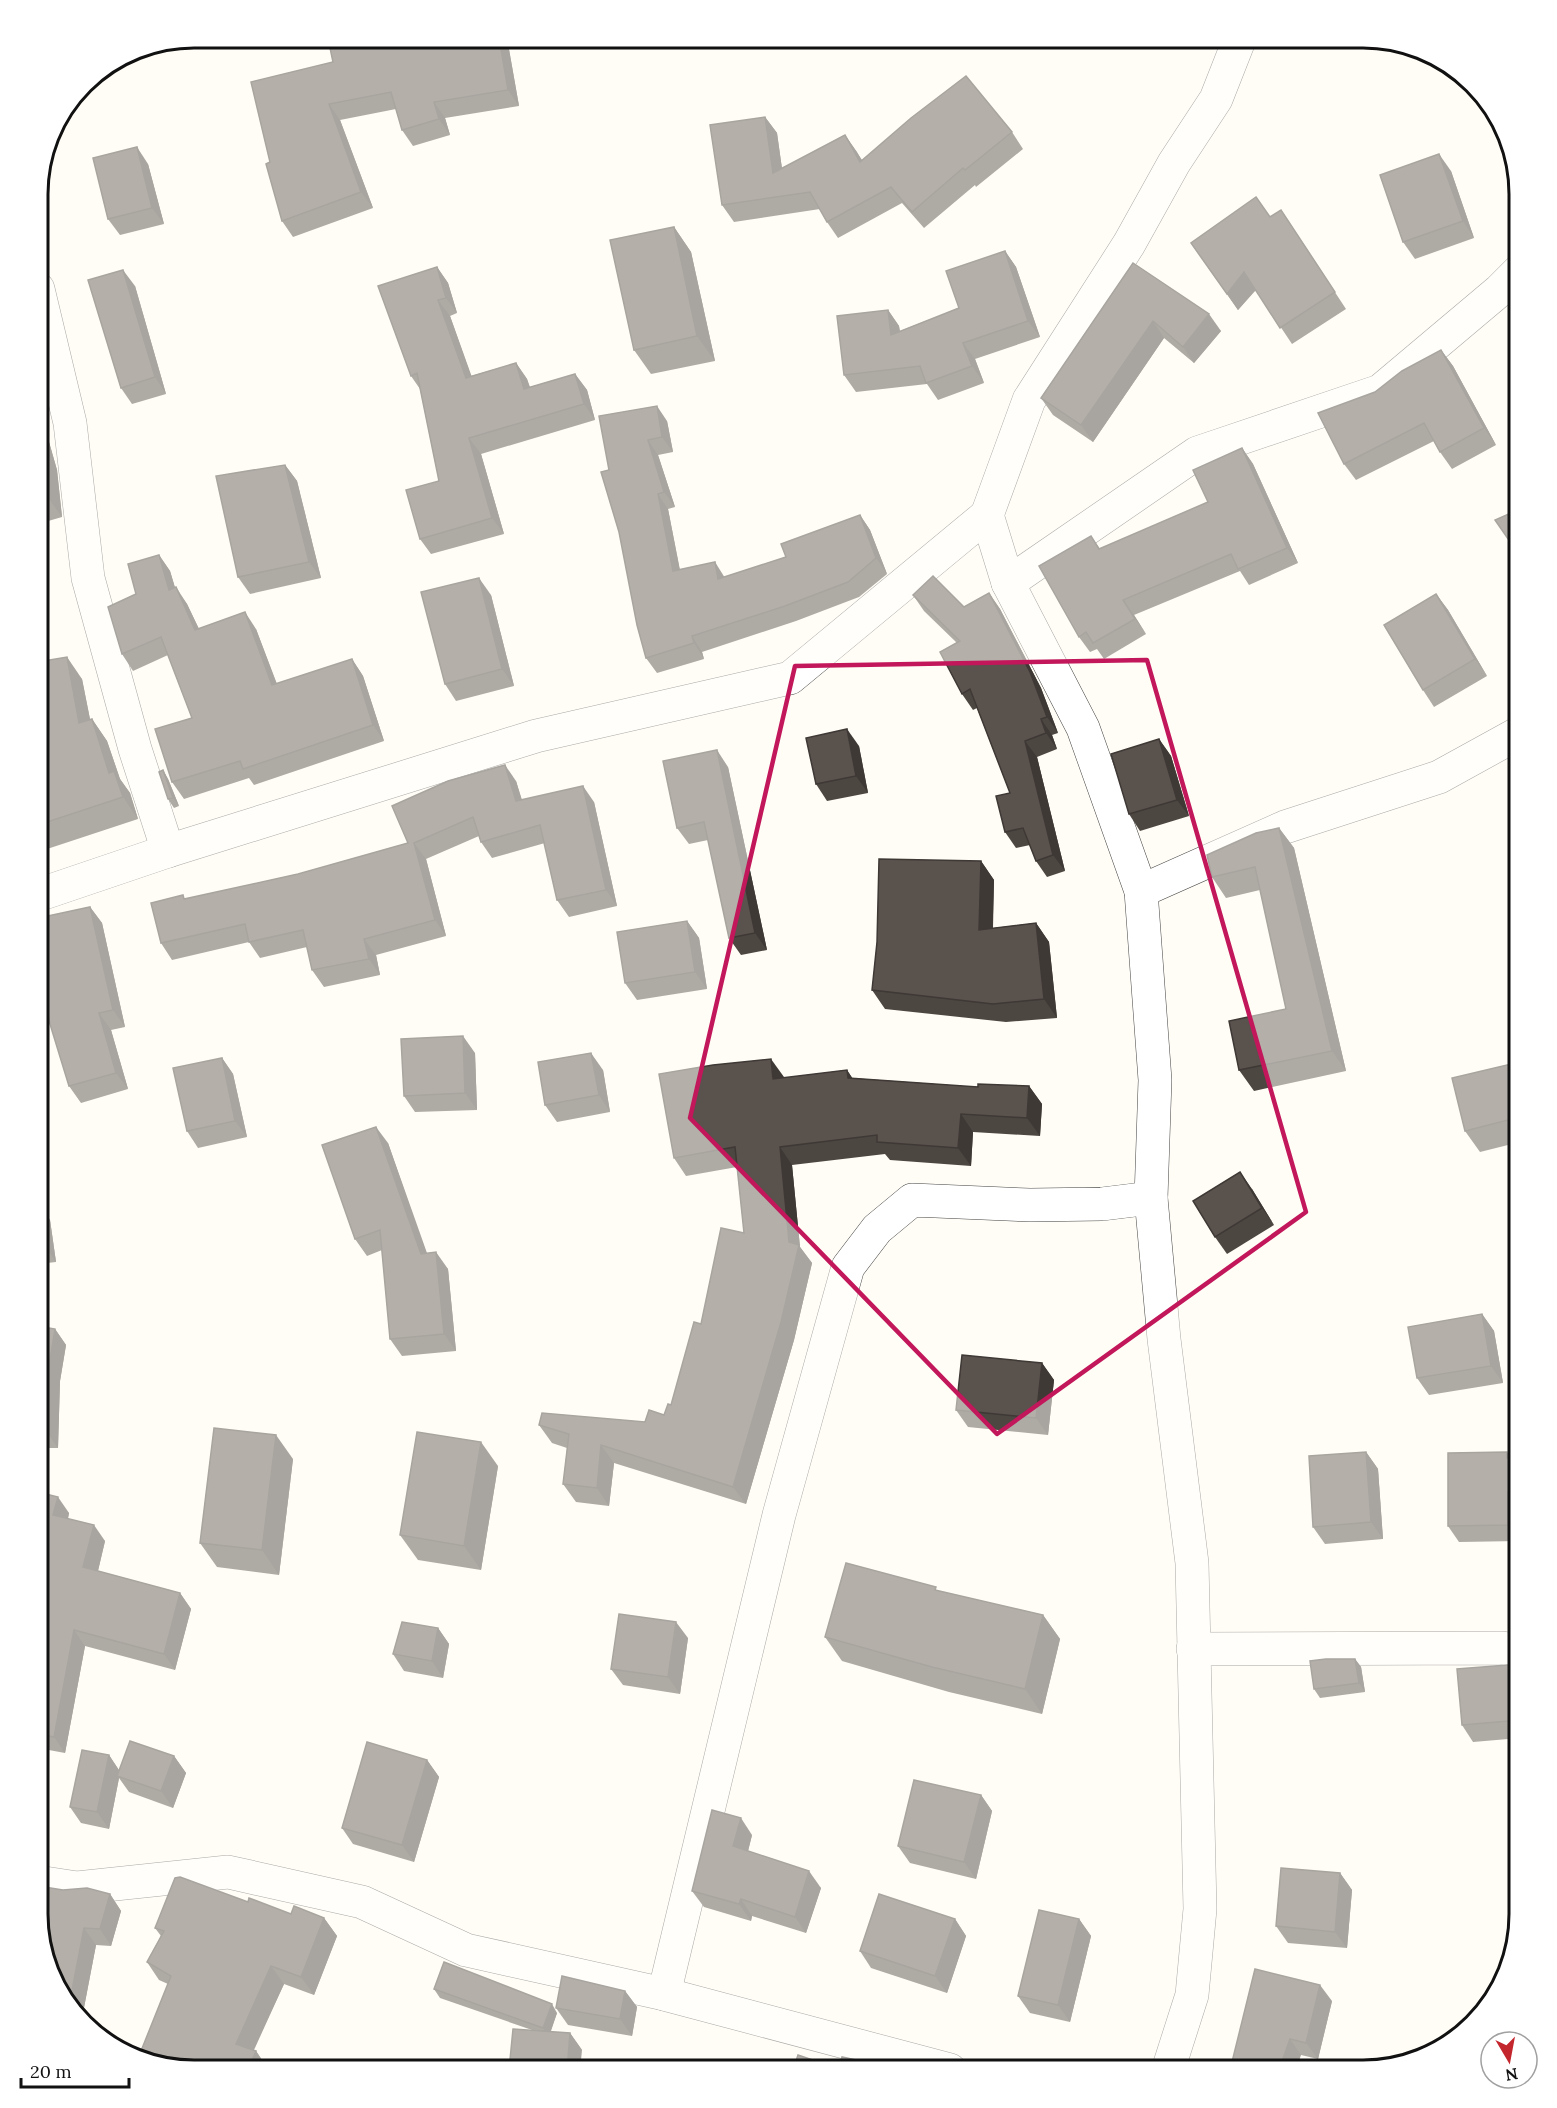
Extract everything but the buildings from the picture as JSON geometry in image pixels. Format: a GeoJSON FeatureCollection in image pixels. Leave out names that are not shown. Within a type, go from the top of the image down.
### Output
{"type":"FeatureCollection","features":[{"type":"Feature","properties":{"kind":"street"},"geometry":{"type":"LineString","coordinates":[[48,892],[168,851],[536,736],[790,678],[987,515],[1029,400],[1129,244],[1174,163],[1216,99],[1236,48]]}},
{"type":"Feature","properties":{"kind":"street"},"geometry":{"type":"LineString","coordinates":[[1008,583],[1197,453],[1380,391],[1509,281]]}},
{"type":"Feature","properties":{"kind":"street"},"geometry":{"type":"LineString","coordinates":[[48,331],[70,423],[88,578],[135,749],[168,851]]}},
{"type":"Feature","properties":{"kind":"street"},"geometry":{"type":"LineString","coordinates":[[987,515],[1008,583],[1083,728],[1141,891],[1155,1080],[1151,1198],[1164,1339],[1192,1563],[1200,1909],[1192,1995],[1171,2060]]}},
{"type":"Feature","properties":{"kind":"street"},"geometry":{"type":"LineString","coordinates":[[1141,891],[1285,827],[1439,777],[1509,739]]}},
{"type":"Feature","properties":{"kind":"street"},"geometry":{"type":"LineString","coordinates":[[664,1994],[779,1515],[848,1267],[877,1229],[912,1200],[1030,1205],[1102,1204],[1151,1198]]}},
{"type":"Feature","properties":{"kind":"street"},"geometry":{"type":"LineString","coordinates":[[1193,1649],[1509,1649]]}},
{"type":"Feature","properties":{"kind":"street"},"geometry":{"type":"LineString","coordinates":[[48,1883],[77,1887],[228,1872],[362,1902],[466,1950],[664,1994],[912,2060]]}},
{"type":"Feature","properties":{"kind":"highlighted area"},"geometry":{"type":"Polygon","coordinates":[[[1147,660],[1306,1212],[997,1434],[690,1118],[795,666],[1147,660]]]}}]}
